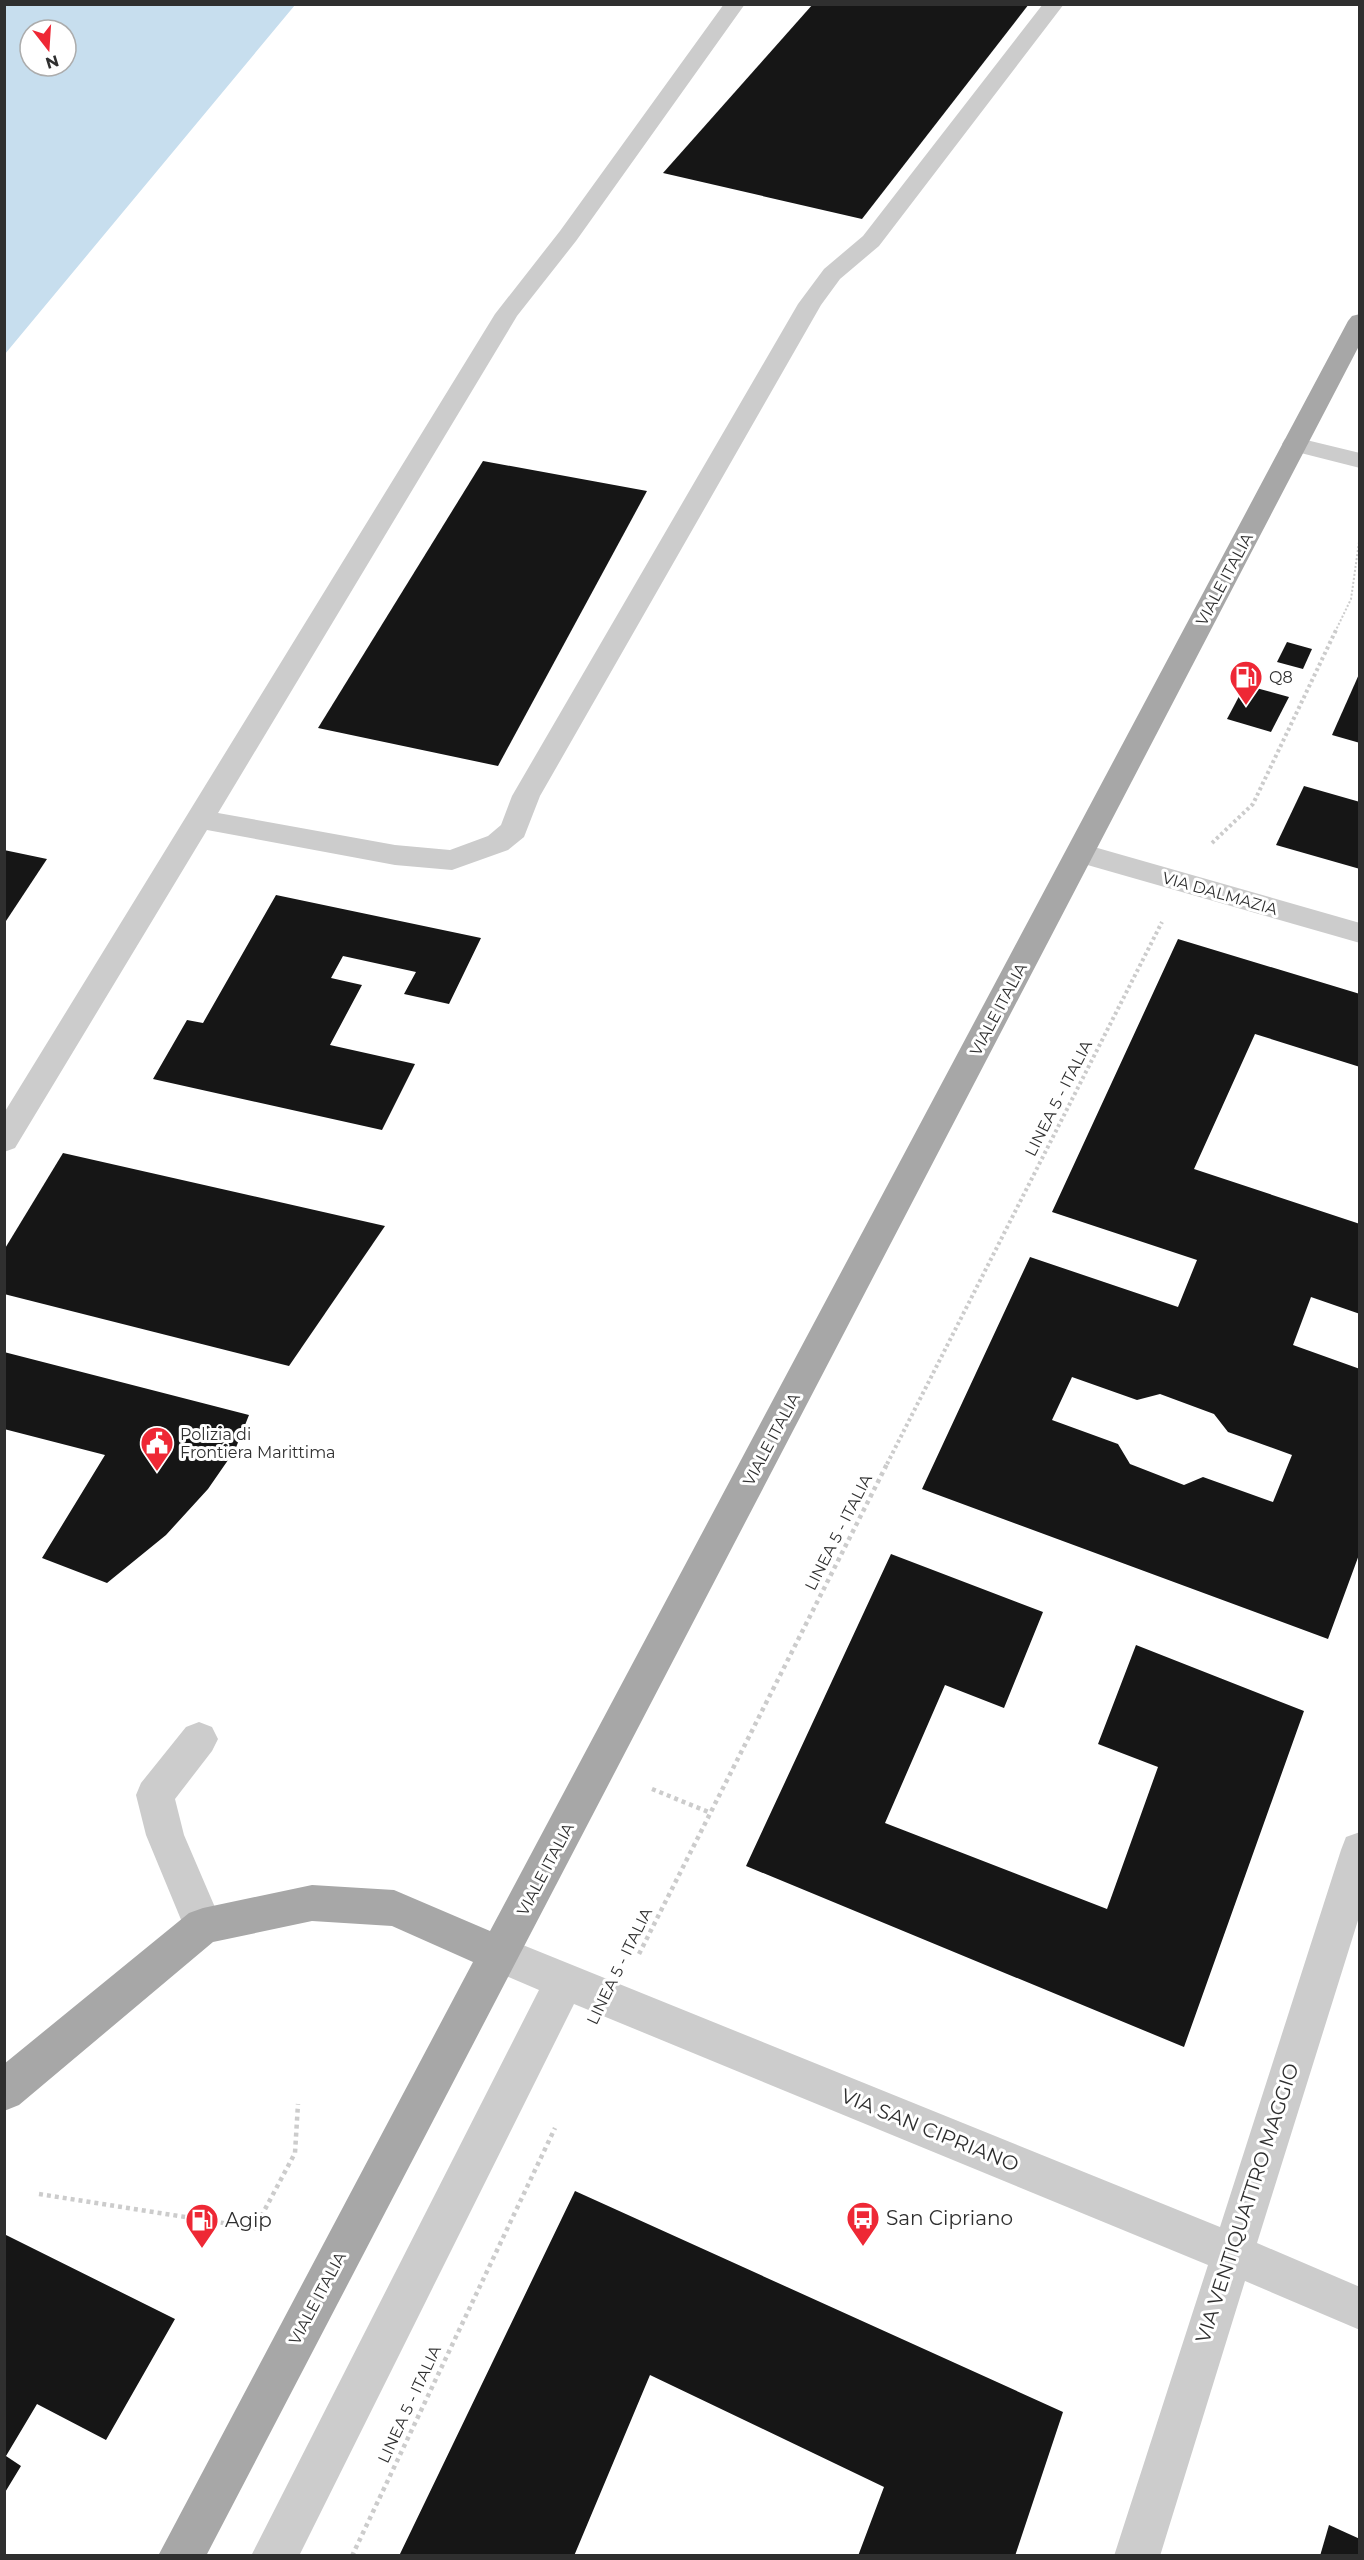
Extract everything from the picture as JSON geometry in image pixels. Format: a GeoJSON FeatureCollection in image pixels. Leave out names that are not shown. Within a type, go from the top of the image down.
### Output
{"type":"FeatureCollection","features":[{"type":"Feature","properties":{"kind":"main road","name":"VIALE ITALIA"},"geometry":{"type":"LineString","coordinates":[[181,2556],[1359,321]]}},
{"type":"Feature","properties":{"kind":"main road"},"geometry":{"type":"LineString","coordinates":[[4,2091],[203,1926],[312,1903],[394,1908],[500,1954]]}},
{"type":"Feature","properties":{"kind":"street"},"geometry":{"type":"LineString","coordinates":[[4,1140],[507,314],[568,236],[735,4]]}},
{"type":"Feature","properties":{"kind":"street"},"geometry":{"type":"LineString","coordinates":[[200,819],[395,855],[452,860],[498,843],[514,830],[526,796],[810,304],[832,274],[871,241],[1054,4]]}},
{"type":"Feature","properties":{"kind":"street"},"geometry":{"type":"LineString","coordinates":[[1294,444],[1359,461]]}},
{"type":"Feature","properties":{"kind":"street","name":"VIA DALMAZIA"},"geometry":{"type":"LineString","coordinates":[[1080,853],[1359,933]]}},
{"type":"Feature","properties":{"kind":"street"},"geometry":{"type":"LineString","coordinates":[[199,1739],[155,1795],[165,1835],[203,1926]]}},
{"type":"Feature","properties":{"kind":"street","name":"VIA VENTIQUATTRO MAGGIO"},"geometry":{"type":"LineString","coordinates":[[1137,2556],[1359,1850]]}},
{"type":"Feature","properties":{"kind":"street","name":"VIA SAN CIPRIANO"},"geometry":{"type":"LineString","coordinates":[[500,1954],[1231,2253],[1359,2309]]}},
{"type":"Feature","properties":{"kind":"street"},"geometry":{"type":"LineString","coordinates":[[274,2556],[565,1980]]}},
{"type":"Feature","properties":{"kind":"path","name":"LINEA 5 - ITALIA"},"geometry":{"type":"LineString","coordinates":[[616,2000],[1182,882],[1194,861],[1253,804],[1351,599],[1359,535]]}},
{"type":"Feature","properties":{"kind":"path"},"geometry":{"type":"LineString","coordinates":[[652,1789],[711,1813]]}},
{"type":"Feature","properties":{"kind":"path"},"geometry":{"type":"LineString","coordinates":[[39,2194],[255,2228],[295,2153],[298,2104]]}},
{"type":"Feature","properties":{"kind":"path","name":"LINEA 5 - ITALIA"},"geometry":{"type":"LineString","coordinates":[[352,2556],[557,2124]]}},
{"type":"Feature","properties":{"kind":"water"},"geometry":{"type":"Polygon","coordinates":[[[4,5],[295,5],[5,354],[4,5]]]}},
{"type":"Feature","properties":{"kind":"building"},"geometry":{"type":"Polygon","coordinates":[[[813,4],[1029,4],[862,219],[663,173],[813,4]]]}},
{"type":"Feature","properties":{"kind":"building"},"geometry":{"type":"Polygon","coordinates":[[[483,461],[647,491],[498,766],[318,728],[483,461]]]}},
{"type":"Feature","properties":{"kind":"building"},"geometry":{"type":"Polygon","coordinates":[[[1287,642],[1312,649],[1303,669],[1277,662],[1287,642]]]}},
{"type":"Feature","properties":{"kind":"building"},"geometry":{"type":"Polygon","coordinates":[[[1360,672],[1360,743],[1332,735],[1360,672]]]}},
{"type":"Feature","properties":{"kind":"building"},"geometry":{"type":"Polygon","coordinates":[[[1245,685],[1289,697],[1271,732],[1227,719],[1245,685]]]}},
{"type":"Feature","properties":{"kind":"building"},"geometry":{"type":"Polygon","coordinates":[[[1304,786],[1360,802],[1360,869],[1276,845],[1304,786]]]}},
{"type":"Feature","properties":{"kind":"building"},"geometry":{"type":"Polygon","coordinates":[[[4,850],[47,859],[4,924],[4,850]]]}},
{"type":"Feature","properties":{"kind":"building"},"geometry":{"type":"Polygon","coordinates":[[[276,895],[481,938],[449,1004],[404,994],[416,972],[343,956],[331,978],[362,985],[330,1045],[415,1064],[382,1130],[153,1079],[187,1020],[203,1023],[276,895]]]}},
{"type":"Feature","properties":{"kind":"building"},"geometry":{"type":"Polygon","coordinates":[[[1178,939],[1360,994],[1360,1067],[1255,1034],[1194,1169],[1360,1224],[1360,1314],[1311,1297],[1293,1345],[1360,1369],[1360,1552],[1328,1639],[922,1489],[1030,1257],[1178,1307],[1197,1260],[1052,1212],[1178,939]],[[1072,1377],[1052,1420],[1118,1444],[1130,1464],[1184,1485],[1203,1477],[1273,1502],[1292,1455],[1228,1432],[1214,1414],[1160,1394],[1137,1400],[1072,1377]]]}},
{"type":"Feature","properties":{"kind":"building"},"geometry":{"type":"Polygon","coordinates":[[[63,1153],[385,1226],[289,1366],[4,1294],[4,1250],[63,1153]]]}},
{"type":"Feature","properties":{"kind":"building","name":"Polizia di Frontiera Marittima"},"geometry":{"type":"Polygon","coordinates":[[[4,1352],[249,1415],[235,1450],[208,1489],[166,1535],[107,1583],[42,1558],[105,1455],[4,1429],[4,1352]]]}},
{"type":"Feature","properties":{"kind":"building"},"geometry":{"type":"Polygon","coordinates":[[[891,1554],[1043,1612],[1004,1708],[945,1685],[885,1823],[1107,1909],[1158,1767],[1098,1744],[1136,1645],[1304,1711],[1184,2047],[746,1866],[891,1554]]]}},
{"type":"Feature","properties":{"kind":"building"},"geometry":{"type":"Polygon","coordinates":[[[575,2191],[1063,2412],[1015,2556],[858,2556],[884,2487],[650,2375],[574,2556],[399,2556],[575,2191]]]}},
{"type":"Feature","properties":{"kind":"building"},"geometry":{"type":"Polygon","coordinates":[[[4,2234],[175,2319],[106,2440],[37,2404],[6,2456],[21,2466],[4,2494],[4,2234]]]}},
{"type":"Feature","properties":{"kind":"building"},"geometry":{"type":"Polygon","coordinates":[[[1329,2525],[1360,2539],[1360,2556],[1320,2556],[1329,2525]]]}},
{"type":"Feature","properties":{"kind":"place","name":"Q8"},"geometry":{"type":"Point","coordinates":[1246,706]}},
{"type":"Feature","properties":{"kind":"place","name":"Polizia di Frontiera Marittima"},"geometry":{"type":"Point","coordinates":[157,1472]}},
{"type":"Feature","properties":{"kind":"place","name":"San Cipriano"},"geometry":{"type":"Point","coordinates":[863,2247]}},
{"type":"Feature","properties":{"kind":"place","name":"Agip"},"geometry":{"type":"Point","coordinates":[202,2249]}}]}
